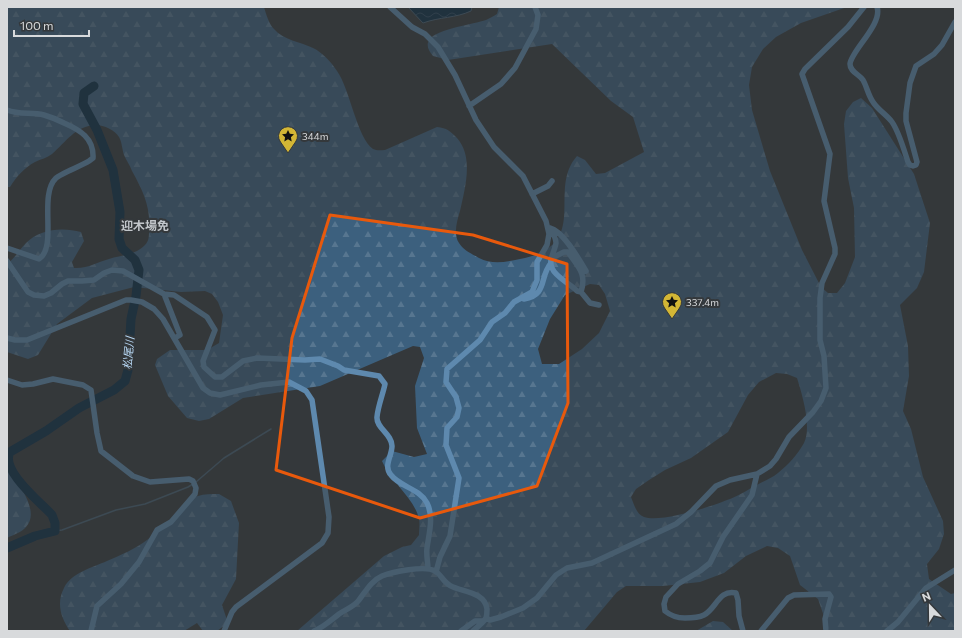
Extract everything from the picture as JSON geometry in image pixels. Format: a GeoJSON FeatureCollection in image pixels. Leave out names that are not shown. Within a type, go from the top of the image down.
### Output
{"type":"FeatureCollection","features":[{"type":"Feature","properties":{"kind":"street"},"geometry":{"type":"LineString","coordinates":[[390,7],[412,27],[425,34],[438,47],[455,75],[469,106],[494,147],[524,176],[546,221],[549,234],[547,245],[537,262],[537,280],[532,292],[514,302],[505,313],[492,322],[480,340],[447,369],[446,382],[456,397],[459,408],[457,416],[448,428],[446,445],[459,478],[450,536],[440,557],[436,572]]}},
{"type":"Feature","properties":{"kind":"street"},"geometry":{"type":"LineString","coordinates":[[469,106],[501,84],[515,68],[536,29],[538,15],[535,7]]}},
{"type":"Feature","properties":{"kind":"street"},"geometry":{"type":"LineString","coordinates":[[461,631],[475,621],[484,619],[490,620],[523,608],[537,598],[556,575],[567,568],[592,563],[676,524],[691,512],[716,486],[730,480],[758,474],[764,471],[776,459],[789,437],[813,412],[821,401],[826,388],[824,362],[820,340],[820,298],[822,283],[835,254],[835,248],[824,201],[830,154],[802,74],[805,69],[848,27],[864,7]]}},
{"type":"Feature","properties":{"kind":"street"},"geometry":{"type":"LineString","coordinates":[[877,7],[878,12],[876,17],[867,36],[850,61],[850,66],[852,71],[862,79],[872,101],[892,122],[908,162],[913,166],[918,162],[906,121],[910,83],[916,66],[934,54],[942,45],[955,22]]}},
{"type":"Feature","properties":{"kind":"street"},"geometry":{"type":"LineString","coordinates":[[7,110],[14,113],[43,115],[80,130],[86,136],[93,151],[93,158],[57,177],[52,183],[48,198],[48,230],[45,251],[42,257],[39,259],[33,258],[7,248]]}},
{"type":"Feature","properties":{"kind":"street"},"geometry":{"type":"LineString","coordinates":[[532,194],[548,186],[552,181]]}},
{"type":"Feature","properties":{"kind":"street"},"geometry":{"type":"LineString","coordinates":[[548,229],[551,228],[558,232],[570,246],[586,271]]}},
{"type":"Feature","properties":{"kind":"street"},"geometry":{"type":"LineString","coordinates":[[520,299],[531,297],[540,292],[556,244],[552,231],[548,229]]}},
{"type":"Feature","properties":{"kind":"street"},"geometry":{"type":"LineString","coordinates":[[551,261],[564,252],[568,252],[583,275],[584,284],[581,292]]}},
{"type":"Feature","properties":{"kind":"street"},"geometry":{"type":"LineString","coordinates":[[7,260],[28,292],[34,295],[44,296],[68,281],[94,280],[104,273],[112,270],[123,271],[164,294],[174,295],[207,317],[215,330],[203,361],[204,367],[215,377],[222,377],[243,361],[257,358],[305,360],[320,359],[344,370],[379,376],[385,384],[377,418],[381,427],[389,436],[392,445],[387,466],[390,474],[395,479],[415,490],[426,502],[430,512],[431,530],[427,549],[428,569]]}},
{"type":"Feature","properties":{"kind":"street"},"geometry":{"type":"LineString","coordinates":[[551,261],[552,269],[558,276],[577,291],[581,292],[590,303],[599,305]]}},
{"type":"Feature","properties":{"kind":"street"},"geometry":{"type":"LineString","coordinates":[[164,294],[180,335],[175,338]]}},
{"type":"Feature","properties":{"kind":"street"},"geometry":{"type":"LineString","coordinates":[[7,338],[27,340],[126,300],[131,300],[142,302],[154,309],[163,319],[203,388],[210,393],[220,395],[261,386],[289,382],[306,391],[312,400],[329,517],[328,533],[322,543],[236,607],[232,612],[224,631]]}},
{"type":"Feature","properties":{"kind":"street"},"geometry":{"type":"LineString","coordinates":[[7,380],[22,385],[53,379],[83,385],[92,390],[97,433],[101,451],[133,476],[150,482],[189,479],[193,481],[196,488],[195,494],[170,522],[157,530],[139,562],[121,584],[97,606],[91,631]]}},
{"type":"Feature","properties":{"kind":"street"},"geometry":{"type":"LineString","coordinates":[[743,631],[739,616],[736,593],[730,592],[722,596],[708,612],[696,618],[676,618],[665,611],[664,604],[666,597],[678,584],[700,571],[710,563],[723,537],[752,495],[758,474]]}},
{"type":"Feature","properties":{"kind":"street"},"geometry":{"type":"LineString","coordinates":[[314,631],[330,622],[337,615],[358,601],[366,588],[380,577],[397,572],[428,569],[436,572],[444,582],[453,587],[479,596],[486,604],[487,611],[484,619],[473,631]]}},
{"type":"Feature","properties":{"kind":"street"},"geometry":{"type":"LineString","coordinates":[[887,631],[898,622],[926,588],[955,570]]}},
{"type":"Feature","properties":{"kind":"street"},"geometry":{"type":"LineString","coordinates":[[761,631],[788,598],[794,595],[829,594],[831,597],[825,619],[826,631]]}},
{"type":"Feature","properties":{"kind":"highlighted area"},"geometry":{"type":"Polygon","coordinates":[[[330,215],[473,235],[567,264],[568,403],[537,486],[420,518],[276,470],[292,338],[330,215]]]}},
{"type":"Feature","properties":{"kind":"green space"},"geometry":{"type":"Polygon","coordinates":[[[7,7],[264,7],[271,24],[278,33],[316,50],[323,55],[337,71],[346,89],[362,135],[373,149],[385,150],[437,127],[446,129],[455,136],[462,146],[467,163],[466,183],[456,227],[456,236],[459,243],[468,252],[489,262],[504,262],[520,259],[542,252],[555,242],[562,229],[565,185],[569,170],[577,156],[585,160],[596,174],[605,173],[644,152],[633,117],[611,101],[552,44],[448,60],[433,56],[430,52],[428,43],[434,35],[440,32],[486,20],[497,14],[499,7],[847,7],[801,23],[776,37],[763,49],[752,67],[749,85],[752,110],[770,171],[802,250],[821,287],[828,293],[837,293],[845,283],[855,257],[854,208],[848,178],[844,124],[846,111],[853,102],[861,98],[872,108],[914,174],[930,223],[924,272],[917,288],[900,305],[908,346],[909,376],[903,411],[911,429],[923,477],[943,521],[944,534],[939,549],[927,564],[929,579],[951,594],[955,593],[955,631],[829,631],[818,599],[800,585],[790,556],[778,548],[767,546],[746,556],[724,573],[700,582],[663,586],[626,586],[617,592],[584,631],[297,631],[384,556],[402,547],[411,545],[419,535],[419,521],[413,504],[391,476],[382,461],[392,451],[414,457],[427,454],[417,428],[415,386],[424,358],[420,347],[413,346],[320,386],[243,398],[209,419],[199,421],[187,418],[168,396],[155,365],[157,359],[170,350],[207,350],[219,343],[223,315],[218,302],[212,294],[205,291],[181,292],[134,287],[92,298],[57,324],[38,355],[28,359],[7,352],[7,264],[26,243],[38,235],[52,230],[74,230],[81,232],[84,241],[72,262],[74,268],[92,265],[133,253],[141,248],[148,240],[149,214],[140,185],[124,155],[120,139],[115,132],[102,126],[89,126],[77,131],[52,154],[27,167],[10,187],[7,187],[7,7]],[[590,284],[565,295],[550,319],[538,349],[542,364],[559,364],[582,349],[599,333],[610,311],[605,294],[599,285],[590,284]],[[776,373],[759,382],[748,395],[728,432],[691,458],[665,470],[636,489],[631,497],[641,516],[661,518],[709,506],[734,497],[771,478],[789,463],[804,443],[807,420],[797,378],[787,374],[776,373]]]}},
{"type":"Feature","properties":{"kind":"green space"},"geometry":{"type":"Polygon","coordinates":[[[7,469],[26,496],[31,513],[30,520],[26,527],[20,532],[7,538],[7,469]]]}},
{"type":"Feature","properties":{"kind":"green space"},"geometry":{"type":"Polygon","coordinates":[[[219,494],[231,501],[239,523],[236,579],[222,605],[228,623],[217,631],[203,631],[197,623],[184,631],[70,631],[62,616],[60,599],[64,588],[72,578],[83,571],[133,549],[142,543],[171,520],[189,500],[203,495],[219,494]]]}},
{"type":"Feature","properties":{"kind":"green space"},"geometry":{"type":"Polygon","coordinates":[[[713,621],[723,622],[733,631],[696,631],[713,621]]]}},
{"type":"Feature","properties":{"kind":"water"},"geometry":{"type":"Polygon","coordinates":[[[408,7],[472,7],[471,11],[465,13],[423,23],[408,7]]]}},
{"type":"Feature","properties":{"kind":"waterway","name":"松尾川"},"geometry":{"type":"LineString","coordinates":[[7,548],[35,536],[55,531],[55,523],[52,515],[23,485],[11,468],[8,459],[10,452],[46,431],[79,408],[114,390],[125,381],[128,370],[131,319],[136,296],[139,270],[135,260],[122,248],[119,239],[120,212],[113,170],[97,130],[83,104],[84,93],[94,86]]}},
{"type":"Feature","properties":{"kind":"waterway"},"geometry":{"type":"LineString","coordinates":[[196,482],[224,458],[271,429]]}},
{"type":"Feature","properties":{"kind":"waterway"},"geometry":{"type":"LineString","coordinates":[[55,531],[62,530],[116,510],[145,504],[193,484]]}},
{"type":"Feature","properties":{"kind":"place","name":"344m"},"geometry":{"type":"Point","coordinates":[288,153]}},
{"type":"Feature","properties":{"kind":"place","name":"337.4m"},"geometry":{"type":"Point","coordinates":[672,319]}},
{"type":"Feature","properties":{"kind":"district","name":"迎木場免"},"geometry":{"type":"Point","coordinates":[145,225]}}]}
